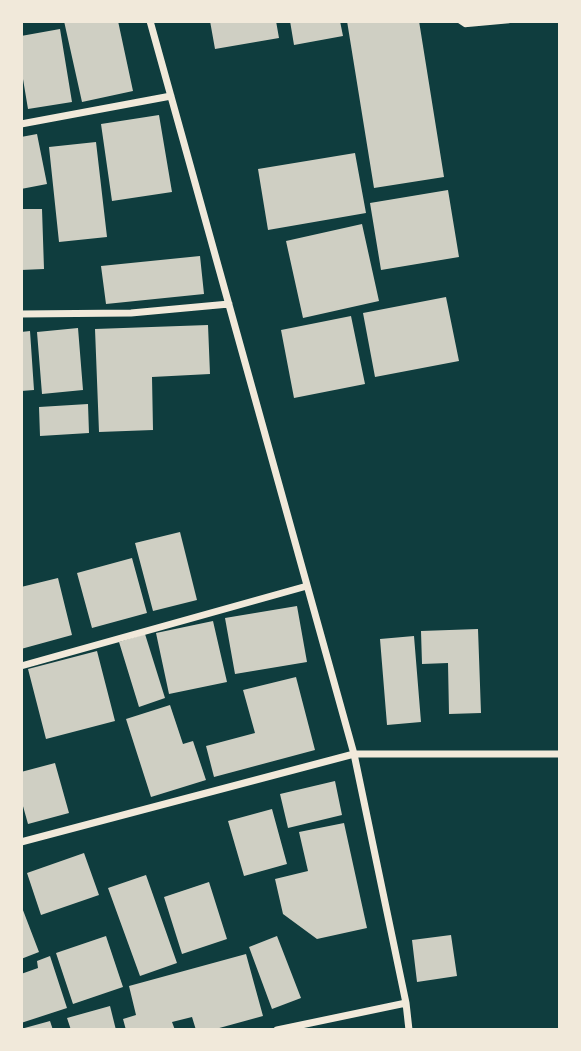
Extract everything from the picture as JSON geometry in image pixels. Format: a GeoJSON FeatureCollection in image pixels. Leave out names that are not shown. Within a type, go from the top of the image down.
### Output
{"type":"FeatureCollection","features":[{"type":"Feature","properties":{"kind":"street"},"geometry":{"type":"LineString","coordinates":[[150,21],[354,754],[406,1003],[409,1030]]}},
{"type":"Feature","properties":{"kind":"street"},"geometry":{"type":"LineString","coordinates":[[21,124],[171,96]]}},
{"type":"Feature","properties":{"kind":"street"},"geometry":{"type":"LineString","coordinates":[[21,314],[131,313],[229,304]]}},
{"type":"Feature","properties":{"kind":"street"},"geometry":{"type":"LineString","coordinates":[[21,666],[307,586]]}},
{"type":"Feature","properties":{"kind":"street"},"geometry":{"type":"LineString","coordinates":[[21,842],[354,754],[560,754]]}},
{"type":"Feature","properties":{"kind":"street"},"geometry":{"type":"LineString","coordinates":[[276,1030],[406,1003]]}},
{"type":"Feature","properties":{"kind":"path"},"geometry":{"type":"LineString","coordinates":[[459,21],[465,25],[509,21]]}},
{"type":"Feature","properties":{"kind":"building"},"geometry":{"type":"Polygon","coordinates":[[[64,21],[118,21],[133,91],[82,102],[64,21]]]}},
{"type":"Feature","properties":{"kind":"building"},"geometry":{"type":"Polygon","coordinates":[[[210,21],[276,21],[279,38],[215,49],[210,21]]]}},
{"type":"Feature","properties":{"kind":"building"},"geometry":{"type":"Polygon","coordinates":[[[290,21],[340,21],[343,36],[294,45],[290,21]]]}},
{"type":"Feature","properties":{"kind":"building"},"geometry":{"type":"Polygon","coordinates":[[[347,21],[419,21],[444,177],[374,188],[347,21]]]}},
{"type":"Feature","properties":{"kind":"building"},"geometry":{"type":"Polygon","coordinates":[[[60,29],[72,102],[28,109],[21,67],[21,36],[60,29]]]}},
{"type":"Feature","properties":{"kind":"building"},"geometry":{"type":"Polygon","coordinates":[[[159,115],[172,192],[112,201],[101,124],[159,115]]]}},
{"type":"Feature","properties":{"kind":"building"},"geometry":{"type":"Polygon","coordinates":[[[37,134],[47,184],[21,189],[21,137],[37,134]]]}},
{"type":"Feature","properties":{"kind":"building"},"geometry":{"type":"Polygon","coordinates":[[[96,142],[107,237],[59,242],[49,147],[96,142]]]}},
{"type":"Feature","properties":{"kind":"building"},"geometry":{"type":"Polygon","coordinates":[[[355,153],[366,213],[268,230],[258,169],[355,153]]]}},
{"type":"Feature","properties":{"kind":"building"},"geometry":{"type":"Polygon","coordinates":[[[448,190],[459,257],[381,270],[370,203],[448,190]]]}},
{"type":"Feature","properties":{"kind":"building"},"geometry":{"type":"Polygon","coordinates":[[[21,209],[42,209],[44,269],[21,270],[21,209]]]}},
{"type":"Feature","properties":{"kind":"building"},"geometry":{"type":"Polygon","coordinates":[[[362,224],[379,301],[303,318],[286,241],[362,224]]]}},
{"type":"Feature","properties":{"kind":"building"},"geometry":{"type":"Polygon","coordinates":[[[200,256],[204,294],[106,304],[101,266],[200,256]]]}},
{"type":"Feature","properties":{"kind":"building"},"geometry":{"type":"Polygon","coordinates":[[[446,297],[459,361],[375,377],[363,313],[446,297]]]}},
{"type":"Feature","properties":{"kind":"building"},"geometry":{"type":"Polygon","coordinates":[[[351,316],[365,384],[294,398],[281,330],[351,316]]]}},
{"type":"Feature","properties":{"kind":"building"},"geometry":{"type":"Polygon","coordinates":[[[208,325],[210,374],[152,377],[153,430],[99,432],[95,329],[208,325]]]}},
{"type":"Feature","properties":{"kind":"building"},"geometry":{"type":"Polygon","coordinates":[[[78,328],[83,390],[42,394],[37,332],[78,328]]]}},
{"type":"Feature","properties":{"kind":"building"},"geometry":{"type":"Polygon","coordinates":[[[30,331],[34,390],[21,391],[21,332],[30,331]]]}},
{"type":"Feature","properties":{"kind":"building"},"geometry":{"type":"Polygon","coordinates":[[[88,404],[89,433],[40,436],[39,407],[88,404]]]}},
{"type":"Feature","properties":{"kind":"building"},"geometry":{"type":"Polygon","coordinates":[[[180,532],[197,600],[153,611],[135,543],[180,532]]]}},
{"type":"Feature","properties":{"kind":"building"},"geometry":{"type":"Polygon","coordinates":[[[132,558],[147,613],[92,628],[77,573],[132,558]]]}},
{"type":"Feature","properties":{"kind":"building"},"geometry":{"type":"Polygon","coordinates":[[[58,578],[72,635],[21,649],[21,587],[58,578]]]}},
{"type":"Feature","properties":{"kind":"building"},"geometry":{"type":"Polygon","coordinates":[[[297,606],[307,662],[235,674],[225,618],[297,606]]]}},
{"type":"Feature","properties":{"kind":"building"},"geometry":{"type":"Polygon","coordinates":[[[213,621],[227,682],[169,694],[156,633],[213,621]]]}},
{"type":"Feature","properties":{"kind":"building"},"geometry":{"type":"Polygon","coordinates":[[[478,629],[481,713],[449,714],[448,663],[422,664],[421,631],[478,629]]]}},
{"type":"Feature","properties":{"kind":"building"},"geometry":{"type":"Polygon","coordinates":[[[145,634],[165,698],[139,707],[119,642],[145,634]]]}},
{"type":"Feature","properties":{"kind":"building"},"geometry":{"type":"Polygon","coordinates":[[[414,636],[421,722],[387,725],[380,639],[414,636]]]}},
{"type":"Feature","properties":{"kind":"building"},"geometry":{"type":"Polygon","coordinates":[[[97,651],[115,721],[46,739],[28,669],[97,651]]]}},
{"type":"Feature","properties":{"kind":"building"},"geometry":{"type":"Polygon","coordinates":[[[296,677],[315,750],[214,777],[206,746],[255,733],[243,690],[296,677]]]}},
{"type":"Feature","properties":{"kind":"building"},"geometry":{"type":"Polygon","coordinates":[[[170,705],[183,744],[193,741],[206,780],[151,797],[126,719],[170,705]]]}},
{"type":"Feature","properties":{"kind":"building"},"geometry":{"type":"Polygon","coordinates":[[[55,763],[69,813],[28,824],[21,799],[21,772],[55,763]]]}},
{"type":"Feature","properties":{"kind":"building"},"geometry":{"type":"Polygon","coordinates":[[[335,781],[342,815],[288,828],[280,794],[335,781]]]}},
{"type":"Feature","properties":{"kind":"building"},"geometry":{"type":"Polygon","coordinates":[[[272,809],[287,864],[244,876],[228,821],[272,809]]]}},
{"type":"Feature","properties":{"kind":"building"},"geometry":{"type":"Polygon","coordinates":[[[344,823],[367,928],[317,939],[283,914],[275,879],[308,871],[299,832],[344,823]]]}},
{"type":"Feature","properties":{"kind":"building"},"geometry":{"type":"Polygon","coordinates":[[[84,853],[99,895],[41,915],[27,873],[84,853]]]}},
{"type":"Feature","properties":{"kind":"building"},"geometry":{"type":"Polygon","coordinates":[[[146,875],[177,963],[140,976],[108,888],[146,875]]]}},
{"type":"Feature","properties":{"kind":"building"},"geometry":{"type":"Polygon","coordinates":[[[209,882],[227,939],[182,954],[164,897],[209,882]]]}},
{"type":"Feature","properties":{"kind":"building"},"geometry":{"type":"Polygon","coordinates":[[[21,905],[39,952],[21,959],[21,905]]]}},
{"type":"Feature","properties":{"kind":"building"},"geometry":{"type":"Polygon","coordinates":[[[451,935],[457,976],[417,982],[412,940],[451,935]]]}},
{"type":"Feature","properties":{"kind":"building"},"geometry":{"type":"Polygon","coordinates":[[[106,936],[123,987],[73,1004],[56,953],[106,936]]]}},
{"type":"Feature","properties":{"kind":"building"},"geometry":{"type":"Polygon","coordinates":[[[277,936],[301,998],[272,1009],[249,947],[277,936]]]}},
{"type":"Feature","properties":{"kind":"building"},"geometry":{"type":"Polygon","coordinates":[[[246,954],[263,1016],[212,1030],[196,1030],[192,1017],[172,1022],[175,1030],[126,1030],[123,1019],[136,1015],[129,986],[246,954]]]}},
{"type":"Feature","properties":{"kind":"building"},"geometry":{"type":"Polygon","coordinates":[[[50,956],[67,1008],[21,1023],[21,974],[38,968],[37,961],[50,956]]]}},
{"type":"Feature","properties":{"kind":"building"},"geometry":{"type":"Polygon","coordinates":[[[110,1006],[116,1030],[71,1030],[67,1018],[110,1006]]]}},
{"type":"Feature","properties":{"kind":"building"},"geometry":{"type":"Polygon","coordinates":[[[50,1021],[53,1030],[21,1030],[21,1029],[50,1021]]]}}]}
